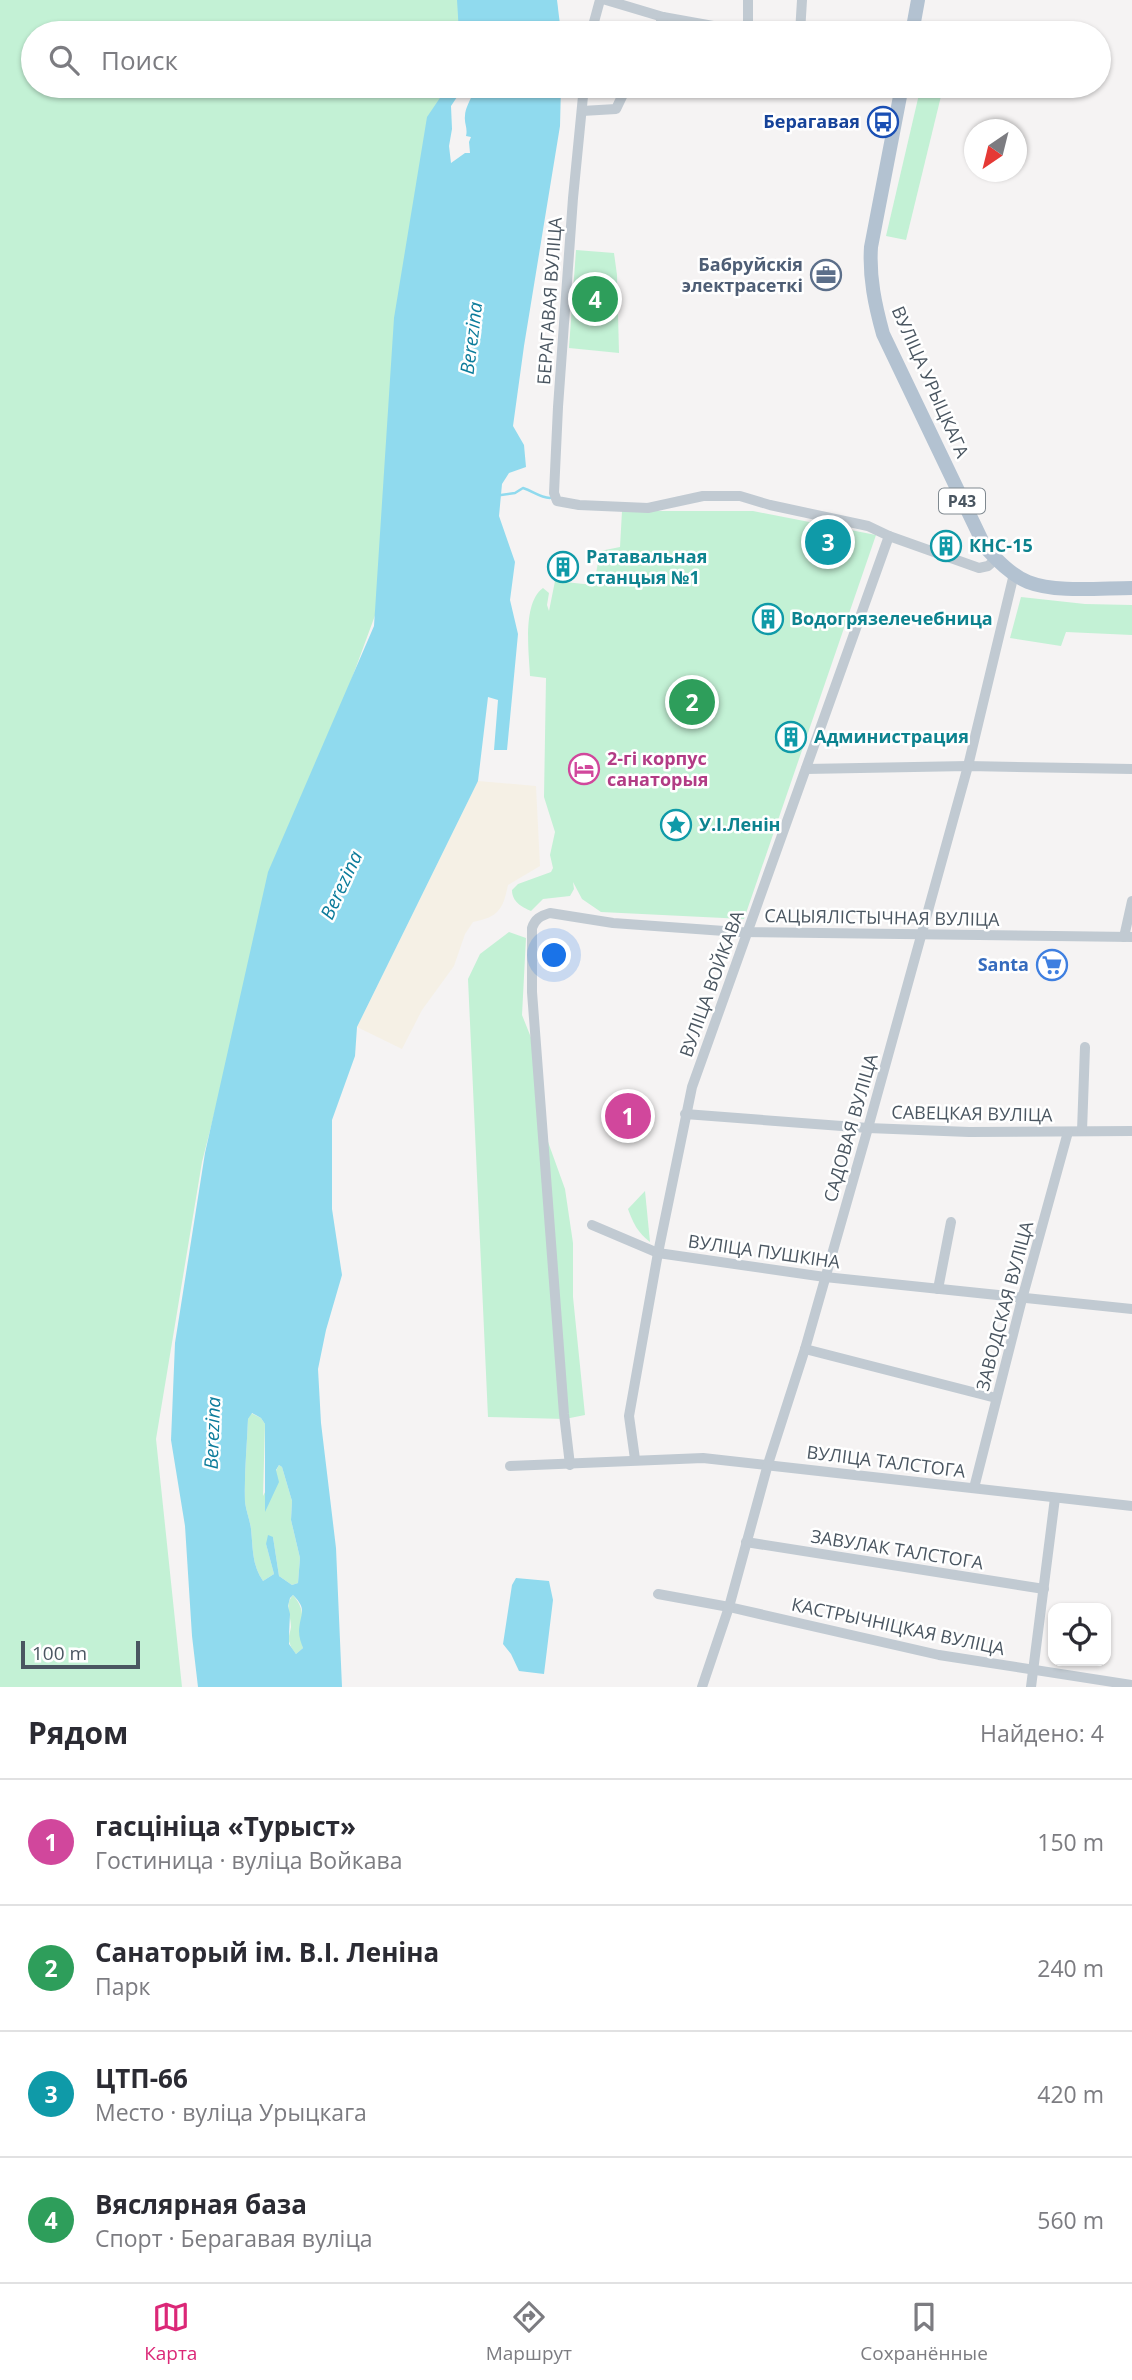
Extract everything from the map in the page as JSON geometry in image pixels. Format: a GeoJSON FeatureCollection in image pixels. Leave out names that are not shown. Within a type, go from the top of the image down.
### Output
{"type":"FeatureCollection","features":[{"type":"Feature","properties":{"kind":"main road"},"geometry":{"type":"LineString","coordinates":[[914,21],[918,0]]}},
{"type":"Feature","properties":{"kind":"main road","name":"ВУЛІЦА УРЫЦКАГА"},"geometry":{"type":"LineString","coordinates":[[900,98],[870,247],[869,268],[883,334],[985,547],[996,559],[1027,582],[1042,586],[1132,588]]}},
{"type":"Feature","properties":{"kind":"street"},"geometry":{"type":"LineString","coordinates":[[594,21],[600,0]]}},
{"type":"Feature","properties":{"kind":"street"},"geometry":{"type":"LineString","coordinates":[[606,0],[685,21]]}},
{"type":"Feature","properties":{"kind":"street"},"geometry":{"type":"LineString","coordinates":[[748,0],[749,21]]}},
{"type":"Feature","properties":{"kind":"street"},"geometry":{"type":"LineString","coordinates":[[801,21],[802,0]]}},
{"type":"Feature","properties":{"kind":"street"},"geometry":{"type":"LineString","coordinates":[[661,21],[663,17]]}},
{"type":"Feature","properties":{"kind":"street","name":"БЕРАГАВАЯ ВУЛІЦА"},"geometry":{"type":"LineString","coordinates":[[583,98],[558,407],[557,501],[579,505],[648,508],[703,496],[740,496],[868,526],[889,536]]}},
{"type":"Feature","properties":{"kind":"street"},"geometry":{"type":"LineString","coordinates":[[582,111],[616,109],[621,98]]}},
{"type":"Feature","properties":{"kind":"street"},"geometry":{"type":"LineString","coordinates":[[889,536],[979,568],[988,566],[996,559]]}},
{"type":"Feature","properties":{"kind":"street","name":"ВУЛІЦА ВОЙКАВА"},"geometry":{"type":"LineString","coordinates":[[635,1459],[629,1416],[658,1253],[692,1087],[889,536]]}},
{"type":"Feature","properties":{"kind":"street","name":"САДОВАЯ ВУЛІЦА"},"geometry":{"type":"LineString","coordinates":[[702,1687],[729,1606],[768,1464],[805,1349],[868,1128],[968,766],[1014,574]]}},
{"type":"Feature","properties":{"kind":"street"},"geometry":{"type":"LineString","coordinates":[[806,769],[968,766],[1132,769]]}},
{"type":"Feature","properties":{"kind":"street"},"geometry":{"type":"LineString","coordinates":[[1128,937],[1132,901]]}},
{"type":"Feature","properties":{"kind":"street","name":"САЦЫЯЛІСТЫЧНАЯ ВУЛІЦА"},"geometry":{"type":"LineString","coordinates":[[570,1465],[532,992],[535,921],[550,914],[613,923],[748,933],[1128,937]]}},
{"type":"Feature","properties":{"kind":"street"},"geometry":{"type":"LineString","coordinates":[[1082,1131],[1085,1047]]}},
{"type":"Feature","properties":{"kind":"street","name":"САВЕЦКАЯ ВУЛІЦА"},"geometry":{"type":"LineString","coordinates":[[685,1114],[868,1128],[969,1132],[1132,1131]]}},
{"type":"Feature","properties":{"kind":"street","name":"ЗАВОДСКАЯ ВУЛІЦА"},"geometry":{"type":"LineString","coordinates":[[974,1488],[1068,1132]]}},
{"type":"Feature","properties":{"kind":"street"},"geometry":{"type":"LineString","coordinates":[[938,1289],[951,1222]]}},
{"type":"Feature","properties":{"kind":"street","name":"ВУЛІЦА ПУШКІНА"},"geometry":{"type":"LineString","coordinates":[[592,1225],[658,1253],[825,1277],[1132,1309]]}},
{"type":"Feature","properties":{"kind":"street"},"geometry":{"type":"LineString","coordinates":[[805,1349],[996,1398]]}},
{"type":"Feature","properties":{"kind":"street","name":"ВУЛІЦА ТАЛСТОГА"},"geometry":{"type":"LineString","coordinates":[[510,1466],[703,1458],[1132,1506]]}},
{"type":"Feature","properties":{"kind":"street"},"geometry":{"type":"LineString","coordinates":[[1031,1687],[1055,1498]]}},
{"type":"Feature","properties":{"kind":"street","name":"ЗАВУЛАК ТАЛСТОГА"},"geometry":{"type":"LineString","coordinates":[[746,1542],[1044,1589]]}},
{"type":"Feature","properties":{"kind":"street","name":"КАСТРЫЧНІЦКАЯ ВУЛІЦА"},"geometry":{"type":"LineString","coordinates":[[658,1594],[729,1606],[939,1655],[1132,1685]]}},
{"type":"Feature","properties":{"kind":"green space"},"geometry":{"type":"Polygon","coordinates":[[[0,0],[459,0],[460,21],[21,21],[21,98],[447,98],[377,610],[265,915],[202,1162],[156,1439],[182,1687],[0,1687],[0,0]]]}},
{"type":"Feature","properties":{"kind":"green space"},"geometry":{"type":"Polygon","coordinates":[[[918,98],[941,98],[906,240],[886,236],[918,98]]]}},
{"type":"Feature","properties":{"kind":"green space"},"geometry":{"type":"Polygon","coordinates":[[[576,250],[614,253],[619,353],[569,348],[576,250]]]}},
{"type":"Feature","properties":{"kind":"green space"},"geometry":{"type":"Polygon","coordinates":[[[622,511],[753,511],[876,535],[744,919],[601,912],[582,899],[573,882],[574,889],[570,896],[543,899],[531,911],[518,904],[512,894],[518,884],[551,872],[553,868],[550,855],[555,832],[544,797],[546,678],[530,676],[528,629],[532,605],[543,588],[549,593],[549,611],[555,581],[594,585],[600,551],[620,547],[622,511]]]}},
{"type":"Feature","properties":{"kind":"green space"},"geometry":{"type":"Polygon","coordinates":[[[1021,597],[1085,604],[1132,605],[1132,635],[1066,632],[1061,646],[1010,638],[1021,597]]]}},
{"type":"Feature","properties":{"kind":"green space"},"geometry":{"type":"Polygon","coordinates":[[[509,932],[526,938],[522,1015],[534,1045],[543,1128],[565,1189],[573,1243],[573,1297],[585,1415],[565,1419],[488,1417],[468,979],[480,954],[509,932]]]}},
{"type":"Feature","properties":{"kind":"green space"},"geometry":{"type":"Polygon","coordinates":[[[645,1191],[650,1242],[636,1227],[628,1209],[645,1191]]]}},
{"type":"Feature","properties":{"kind":"green space"},"geometry":{"type":"Polygon","coordinates":[[[251,1413],[261,1418],[265,1424],[263,1496],[279,1465],[282,1467],[292,1501],[291,1520],[300,1558],[298,1583],[292,1585],[279,1576],[273,1537],[266,1544],[274,1574],[263,1581],[255,1563],[245,1502],[248,1419],[251,1413]]]}},
{"type":"Feature","properties":{"kind":"green space"},"geometry":{"type":"Polygon","coordinates":[[[293,1595],[302,1614],[303,1648],[296,1654],[289,1640],[291,1627],[288,1606],[293,1595]]]}},
{"type":"Feature","properties":{"kind":"sand"},"geometry":{"type":"Polygon","coordinates":[[[478,781],[536,786],[540,866],[508,885],[504,901],[494,915],[473,922],[465,934],[454,966],[422,1010],[402,1049],[357,1027],[478,781]]]}},
{"type":"Feature","properties":{"kind":"water"},"geometry":{"type":"Polygon","coordinates":[[[457,0],[557,0],[560,21],[458,21],[457,0]]]}},
{"type":"Feature","properties":{"kind":"water","name":"Berezina"},"geometry":{"type":"Polygon","coordinates":[[[440,98],[456,98],[451,106],[451,163],[465,153],[470,153],[471,137],[466,136],[465,116],[471,98],[561,98],[560,126],[513,426],[524,445],[526,467],[509,473],[502,484],[499,516],[515,562],[510,600],[518,634],[507,750],[494,750],[498,700],[488,697],[478,781],[357,1027],[355,1056],[332,1120],[332,1209],[342,1275],[318,1369],[321,1423],[336,1548],[342,1687],[198,1687],[185,1526],[171,1440],[175,1343],[205,1153],[268,872],[374,626],[394,318],[427,117],[440,98]],[[252,1413],[248,1419],[245,1502],[255,1563],[263,1581],[274,1574],[266,1544],[268,1535],[273,1537],[279,1576],[292,1585],[298,1583],[300,1558],[291,1520],[292,1501],[282,1467],[279,1465],[276,1470],[279,1482],[265,1512],[265,1424],[252,1413]],[[293,1595],[288,1606],[289,1644],[296,1654],[303,1648],[299,1631],[302,1608],[293,1595]]]}},
{"type":"Feature","properties":{"kind":"water"},"geometry":{"type":"Polygon","coordinates":[[[516,1578],[549,1581],[553,1600],[544,1674],[519,1671],[503,1644],[512,1585],[516,1578]]]}},
{"type":"Feature","properties":{"kind":"waterway"},"geometry":{"type":"LineString","coordinates":[[501,495],[515,493],[523,488],[550,498]]}},
{"type":"Feature","properties":{"kind":"place","name":"Берагавая"},"geometry":{"type":"Point","coordinates":[883,122]}},
{"type":"Feature","properties":{"kind":"place","name":"Бабруйскія электрасеткі"},"geometry":{"type":"Point","coordinates":[826,275]}},
{"type":"Feature","properties":{"kind":"place","name":"Вяслярная база"},"geometry":{"type":"Point","coordinates":[595,299]}},
{"type":"Feature","properties":{"kind":"place","name":"ЦТП-66"},"geometry":{"type":"Point","coordinates":[828,542]}},
{"type":"Feature","properties":{"kind":"place","name":"КНС-15"},"geometry":{"type":"Point","coordinates":[946,546]}},
{"type":"Feature","properties":{"kind":"place","name":"Ратавальная станцыя №1"},"geometry":{"type":"Point","coordinates":[563,567]}},
{"type":"Feature","properties":{"kind":"place","name":"Водогрязелечебница"},"geometry":{"type":"Point","coordinates":[768,619]}},
{"type":"Feature","properties":{"kind":"place","name":"Санаторый ім. В.І. Леніна"},"geometry":{"type":"Point","coordinates":[692,702]}},
{"type":"Feature","properties":{"kind":"place","name":"Администрация"},"geometry":{"type":"Point","coordinates":[791,737]}},
{"type":"Feature","properties":{"kind":"place","name":"2-гі корпус санаторыя"},"geometry":{"type":"Point","coordinates":[584,769]}},
{"type":"Feature","properties":{"kind":"place","name":"У.І.Ленін"},"geometry":{"type":"Point","coordinates":[676,825]}},
{"type":"Feature","properties":{"kind":"place","name":"Santa"},"geometry":{"type":"Point","coordinates":[1052,965]}},
{"type":"Feature","properties":{"kind":"place","name":"гасцініца «Турыст»"},"geometry":{"type":"Point","coordinates":[628,1116]}}]}
